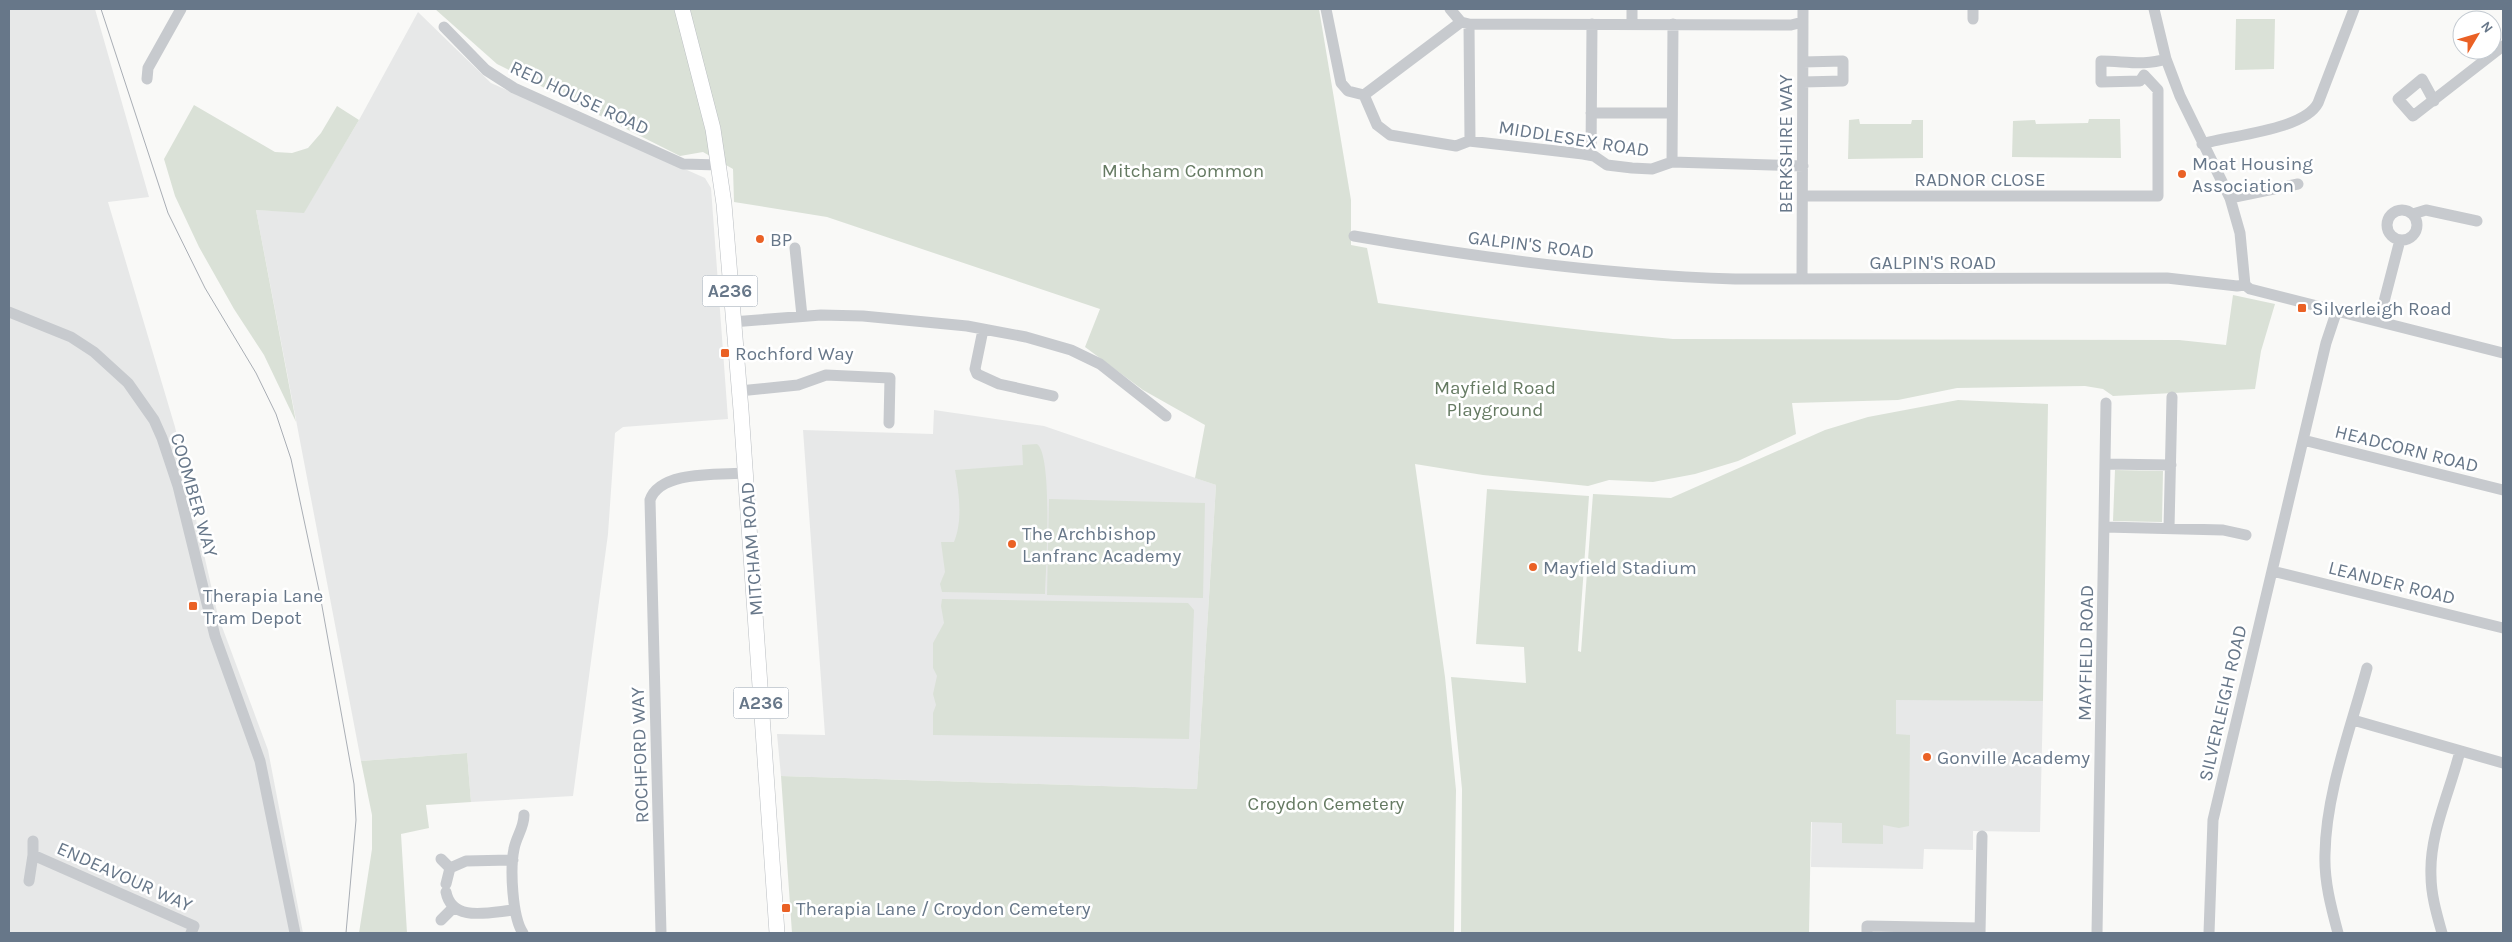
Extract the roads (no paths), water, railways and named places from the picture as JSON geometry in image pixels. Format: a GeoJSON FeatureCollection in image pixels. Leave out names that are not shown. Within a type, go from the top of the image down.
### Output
{"type":"FeatureCollection","features":[{"type":"Feature","properties":{"kind":"main road","name":"A236"},"geometry":{"type":"LineString","coordinates":[[682,9],[706,98],[719,165]]}},
{"type":"Feature","properties":{"kind":"main road","name":"MITCHAM ROAD"},"geometry":{"type":"LineString","coordinates":[[719,165],[739,391],[778,933]]}},
{"type":"Feature","properties":{"kind":"street"},"geometry":{"type":"LineString","coordinates":[[146,79],[148,68],[181,9]]}},
{"type":"Feature","properties":{"kind":"street"},"geometry":{"type":"LineString","coordinates":[[1326,9],[1341,83],[1348,91],[1364,95],[1465,23],[1791,24],[1803,22]]}},
{"type":"Feature","properties":{"kind":"street"},"geometry":{"type":"LineString","coordinates":[[1450,9],[1465,23],[1470,141]]}},
{"type":"Feature","properties":{"kind":"street"},"geometry":{"type":"LineString","coordinates":[[1632,9],[1632,24]]}},
{"type":"Feature","properties":{"kind":"street","name":"BERKSHIRE WAY"},"geometry":{"type":"LineString","coordinates":[[1802,279],[1803,9]]}},
{"type":"Feature","properties":{"kind":"street"},"geometry":{"type":"LineString","coordinates":[[2154,9],[2166,59],[2184,104],[2230,198],[2240,233],[2245,285]]}},
{"type":"Feature","properties":{"kind":"street"},"geometry":{"type":"LineString","coordinates":[[2202,144],[2294,122],[2313,112],[2354,9]]}},
{"type":"Feature","properties":{"kind":"street"},"geometry":{"type":"LineString","coordinates":[[1591,155],[1592,24]]}},
{"type":"Feature","properties":{"kind":"street"},"geometry":{"type":"LineString","coordinates":[[1672,162],[1673,24]]}},
{"type":"Feature","properties":{"kind":"street","name":"RED HOUSE ROAD"},"geometry":{"type":"LineString","coordinates":[[444,27],[486,70],[514,88],[683,164],[719,165]]}},
{"type":"Feature","properties":{"kind":"street"},"geometry":{"type":"LineString","coordinates":[[2434,102],[2503,46]]}},
{"type":"Feature","properties":{"kind":"street","name":"RADNOR CLOSE"},"geometry":{"type":"LineString","coordinates":[[1803,196],[2158,196],[2158,94],[2156,87],[2144,70],[2166,59]]}},
{"type":"Feature","properties":{"kind":"street"},"geometry":{"type":"LineString","coordinates":[[1803,62],[1843,61],[1843,81],[1803,82]]}},
{"type":"Feature","properties":{"kind":"street","name":"MIDDLESEX ROAD"},"geometry":{"type":"LineString","coordinates":[[1364,95],[1374,120],[1390,135],[1456,146],[1470,141],[1591,155],[1607,165],[1632,168],[1652,169],[1672,162],[1803,166]]}},
{"type":"Feature","properties":{"kind":"street"},"geometry":{"type":"LineString","coordinates":[[1591,113],[1672,113]]}},
{"type":"Feature","properties":{"kind":"street"},"geometry":{"type":"LineString","coordinates":[[2230,198],[2298,184]]}},
{"type":"Feature","properties":{"kind":"street"},"geometry":{"type":"LineString","coordinates":[[2400,240],[2389,232],[2389,218],[2401,210],[2413,214],[2426,210],[2477,221]]}},
{"type":"Feature","properties":{"kind":"street"},"geometry":{"type":"LineString","coordinates":[[2400,240],[2410,237],[2416,230],[2416,220],[2413,214]]}},
{"type":"Feature","properties":{"kind":"street","name":"GALPIN'S ROAD"},"geometry":{"type":"LineString","coordinates":[[1354,236],[1459,254],[1636,273],[1703,278],[2158,278],[2237,286],[2245,285],[2250,289],[2503,353]]}},
{"type":"Feature","properties":{"kind":"street"},"geometry":{"type":"LineString","coordinates":[[2379,321],[2400,240]]}},
{"type":"Feature","properties":{"kind":"street"},"geometry":{"type":"LineString","coordinates":[[795,248],[802,316]]}},
{"type":"Feature","properties":{"kind":"street","name":"SILVERLEIGH ROAD"},"geometry":{"type":"LineString","coordinates":[[2209,933],[2213,820],[2272,571],[2274,541],[2303,440],[2326,343],[2337,310]]}},
{"type":"Feature","properties":{"kind":"street","name":"COOMBER WAY"},"geometry":{"type":"LineString","coordinates":[[9,312],[71,337],[94,352],[128,383],[150,414],[159,432],[174,472],[214,631],[260,761],[295,933]]}},
{"type":"Feature","properties":{"kind":"street"},"geometry":{"type":"LineString","coordinates":[[732,322],[802,316],[891,318],[983,330],[1040,341],[1084,356],[1115,375],[1166,416]]}},
{"type":"Feature","properties":{"kind":"street"},"geometry":{"type":"LineString","coordinates":[[983,330],[976,369],[977,374],[999,384],[1053,396]]}},
{"type":"Feature","properties":{"kind":"street"},"geometry":{"type":"LineString","coordinates":[[739,391],[798,385],[826,375],[895,378],[889,423]]}},
{"type":"Feature","properties":{"kind":"street"},"geometry":{"type":"LineString","coordinates":[[2169,528],[2172,397]]}},
{"type":"Feature","properties":{"kind":"street","name":"MAYFIELD ROAD"},"geometry":{"type":"LineString","coordinates":[[2097,933],[2106,403]]}},
{"type":"Feature","properties":{"kind":"street","name":"HEADCORN ROAD"},"geometry":{"type":"LineString","coordinates":[[2303,440],[2503,490]]}},
{"type":"Feature","properties":{"kind":"street"},"geometry":{"type":"LineString","coordinates":[[2106,464],[2171,466]]}},
{"type":"Feature","properties":{"kind":"street","name":"ROCHFORD WAY"},"geometry":{"type":"LineString","coordinates":[[661,933],[650,500],[656,489],[671,480],[745,473]]}},
{"type":"Feature","properties":{"kind":"street"},"geometry":{"type":"LineString","coordinates":[[2105,526],[2223,530],[2246,535]]}},
{"type":"Feature","properties":{"kind":"street","name":"LEANDER ROAD"},"geometry":{"type":"LineString","coordinates":[[2272,571],[2503,628]]}},
{"type":"Feature","properties":{"kind":"street"},"geometry":{"type":"LineString","coordinates":[[2338,933],[2328,890],[2324,854],[2336,783],[2367,668]]}},
{"type":"Feature","properties":{"kind":"street"},"geometry":{"type":"LineString","coordinates":[[2353,720],[2503,763]]}},
{"type":"Feature","properties":{"kind":"street"},"geometry":{"type":"LineString","coordinates":[[2442,933],[2432,891],[2432,857],[2460,751]]}},
{"type":"Feature","properties":{"kind":"street"},"geometry":{"type":"LineString","coordinates":[[523,933],[517,924],[514,910],[513,860],[515,844],[522,830],[524,815]]}},
{"type":"Feature","properties":{"kind":"street"},"geometry":{"type":"LineString","coordinates":[[1866,933],[1867,926],[1980,931],[1982,836]]}},
{"type":"Feature","properties":{"kind":"street"},"geometry":{"type":"LineString","coordinates":[[29,881],[33,841]]}},
{"type":"Feature","properties":{"kind":"street","name":"ENDEAVOUR WAY"},"geometry":{"type":"LineString","coordinates":[[33,855],[194,926],[191,933]]}},
{"type":"Feature","properties":{"kind":"street"},"geometry":{"type":"LineString","coordinates":[[441,859],[450,868]]}},
{"type":"Feature","properties":{"kind":"street"},"geometry":{"type":"LineString","coordinates":[[450,868],[466,861],[513,860]]}},
{"type":"Feature","properties":{"kind":"street"},"geometry":{"type":"LineString","coordinates":[[450,868],[446,888],[453,908],[466,913],[514,910]]}},
{"type":"Feature","properties":{"kind":"street"},"geometry":{"type":"LineString","coordinates":[[441,920],[453,908]]}},
{"type":"Feature","properties":{"kind":"tram line"},"geometry":{"type":"LineString","coordinates":[[101,9],[168,213],[205,288],[256,373],[276,414],[291,459],[320,595],[354,784],[356,820],[346,933]]}},
{"type":"Feature","properties":{"kind":"place","name":"Moat Housing Association"},"geometry":{"type":"Point","coordinates":[2182,174]}},
{"type":"Feature","properties":{"kind":"place","name":"BP"},"geometry":{"type":"Point","coordinates":[760,239]}},
{"type":"Feature","properties":{"kind":"place","name":"Silverleigh Road"},"geometry":{"type":"Point","coordinates":[2302,308]}},
{"type":"Feature","properties":{"kind":"place","name":"Rochford Way"},"geometry":{"type":"Point","coordinates":[725,353]}},
{"type":"Feature","properties":{"kind":"place","name":"The Archbishop Lanfranc Academy"},"geometry":{"type":"Point","coordinates":[1012,544]}},
{"type":"Feature","properties":{"kind":"place","name":"Mayfield Stadium"},"geometry":{"type":"Point","coordinates":[1533,567]}},
{"type":"Feature","properties":{"kind":"place","name":"Therapia Lane Tram Depot"},"geometry":{"type":"Point","coordinates":[193,606]}},
{"type":"Feature","properties":{"kind":"place","name":"Gonville Academy"},"geometry":{"type":"Point","coordinates":[1927,757]}},
{"type":"Feature","properties":{"kind":"place","name":"Therapia Lane / Croydon Cemetery"},"geometry":{"type":"Point","coordinates":[786,908]}},
{"type":"Feature","properties":{"kind":"park label","name":"Mitcham Common"},"geometry":{"type":"Point","coordinates":[1183,170]}},
{"type":"Feature","properties":{"kind":"park label","name":"Mayfield Road Playground"},"geometry":{"type":"Point","coordinates":[1495,398]}},
{"type":"Feature","properties":{"kind":"park label","name":"Croydon Cemetery"},"geometry":{"type":"Point","coordinates":[1326,803]}}]}
